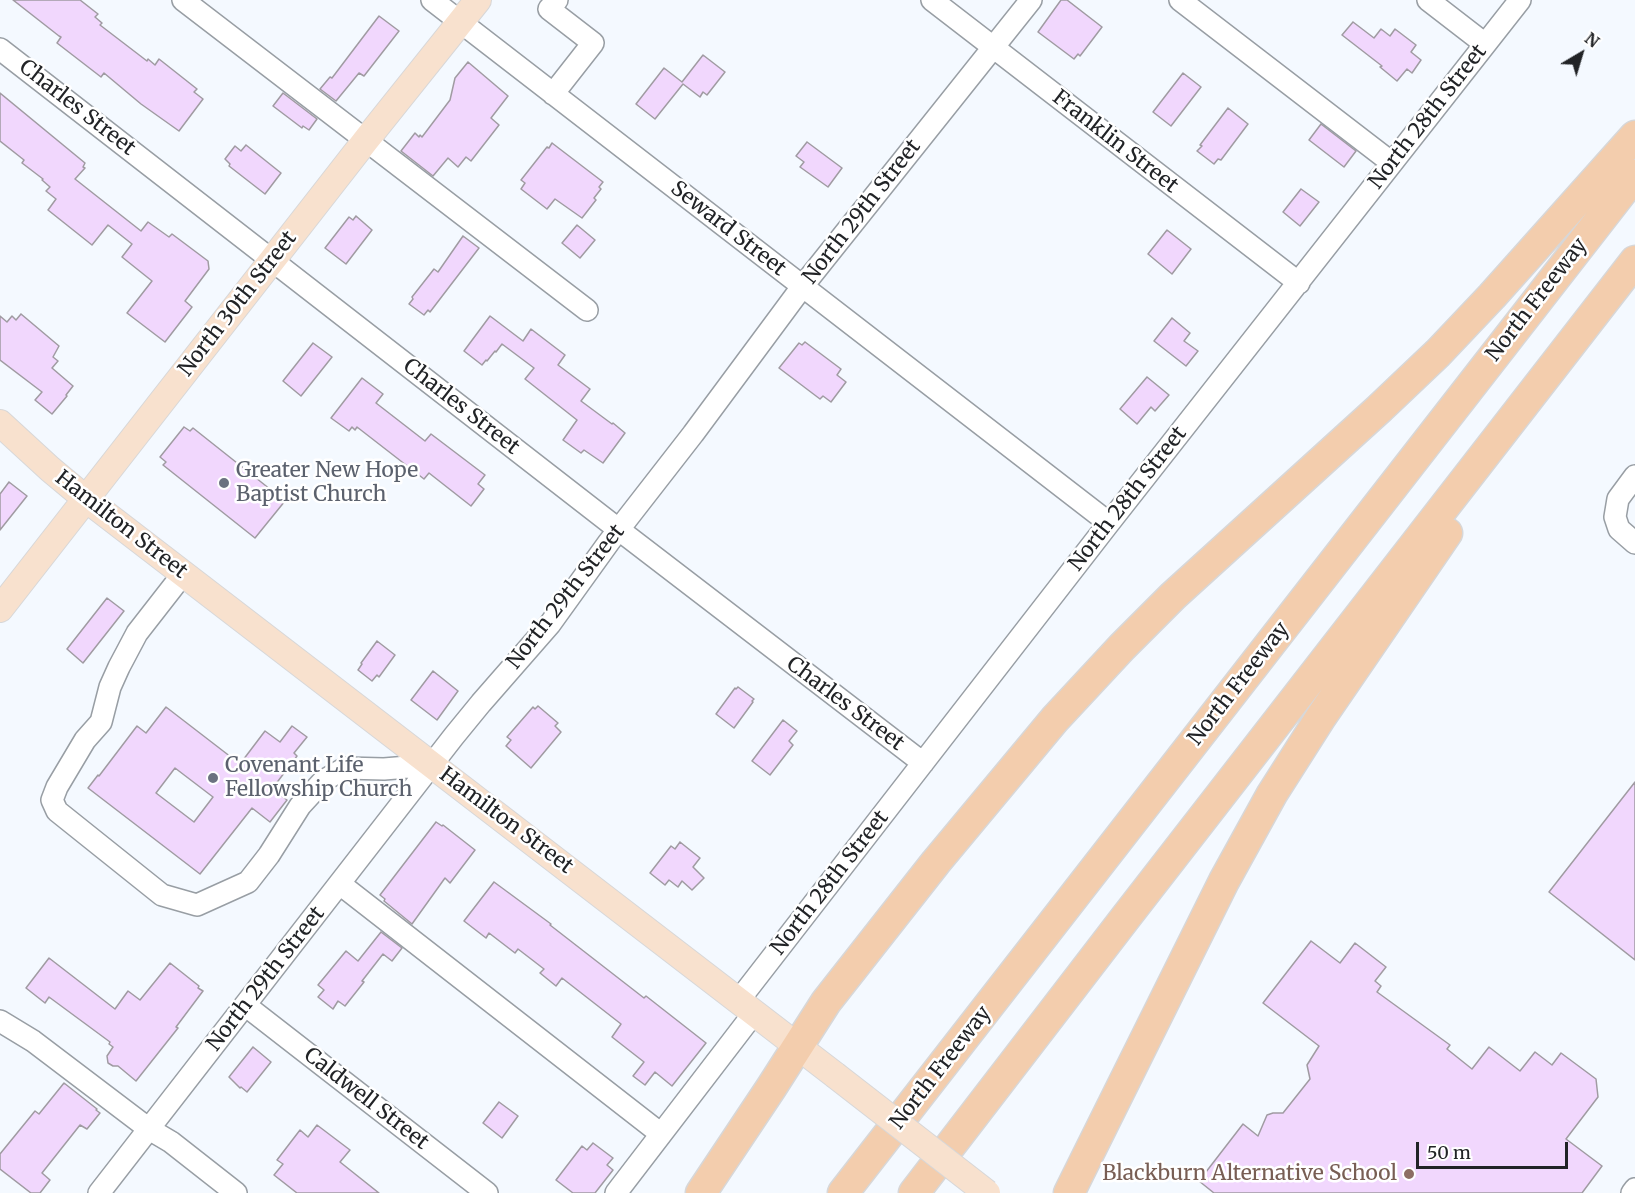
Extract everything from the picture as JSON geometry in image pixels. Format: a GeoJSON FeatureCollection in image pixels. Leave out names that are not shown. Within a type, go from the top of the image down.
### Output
{"type":"FeatureCollection","features":[{"type":"Feature","properties":{"kind":"highway"},"geometry":{"type":"LineString","coordinates":[[701,1193],[826,1002],[884,926],[1004,778],[1077,694],[1182,588],[1438,353],[1635,136]]}},
{"type":"Feature","properties":{"kind":"highway","name":"North Freeway"},"geometry":{"type":"LineString","coordinates":[[843,1193],[1635,175]]}},
{"type":"Feature","properties":{"kind":"highway"},"geometry":{"type":"LineString","coordinates":[[914,1193],[1635,261]]}},
{"type":"Feature","properties":{"kind":"highway"},"geometry":{"type":"LineString","coordinates":[[1069,1193],[1224,880],[1278,784],[1311,732],[1458,519],[1635,270]]}},
{"type":"Feature","properties":{"kind":"main road","name":"North 30th Street"},"geometry":{"type":"LineString","coordinates":[[0,609],[478,0]]}},
{"type":"Feature","properties":{"kind":"main road","name":"Hamilton Street"},"geometry":{"type":"LineString","coordinates":[[0,423],[86,499],[987,1193]]}},
{"type":"Feature","properties":{"kind":"street"},"geometry":{"type":"LineString","coordinates":[[183,0],[587,310]]}},
{"type":"Feature","properties":{"kind":"street","name":"Seward Street"},"geometry":{"type":"LineString","coordinates":[[432,0],[1108,523]]}},
{"type":"Feature","properties":{"kind":"street"},"geometry":{"type":"LineString","coordinates":[[553,94],[593,44],[549,9],[557,0]]}},
{"type":"Feature","properties":{"kind":"street","name":"Franklin Street"},"geometry":{"type":"LineString","coordinates":[[932,0],[1299,283]]}},
{"type":"Feature","properties":{"kind":"street","name":"North 29th Street"},"geometry":{"type":"LineString","coordinates":[[99,1193],[471,714],[550,624],[618,530],[693,434],[802,287],[1031,0]]}},
{"type":"Feature","properties":{"kind":"street"},"geometry":{"type":"LineString","coordinates":[[1180,0],[1392,163]]}},
{"type":"Feature","properties":{"kind":"street"},"geometry":{"type":"LineString","coordinates":[[1428,0],[1485,44]]}},
{"type":"Feature","properties":{"kind":"street","name":"North 28th Street"},"geometry":{"type":"LineString","coordinates":[[616,1193],[661,1134],[747,1007],[923,763],[1108,523],[1520,0]]}},
{"type":"Feature","properties":{"kind":"street","name":"Charles Street"},"geometry":{"type":"LineString","coordinates":[[0,49],[618,530],[923,763]]}},
{"type":"Feature","properties":{"kind":"street"},"geometry":{"type":"LineString","coordinates":[[1635,476],[1618,500],[1615,517],[1619,529],[1635,543]]}},
{"type":"Feature","properties":{"kind":"street"},"geometry":{"type":"LineString","coordinates":[[183,574],[137,633],[110,687],[101,722],[85,740],[57,787],[52,801],[57,811],[162,895],[197,905],[248,882],[269,855],[300,806],[323,781],[345,768],[384,770],[432,765]]}},
{"type":"Feature","properties":{"kind":"street"},"geometry":{"type":"LineString","coordinates":[[340,884],[661,1134]]}},
{"type":"Feature","properties":{"kind":"street","name":"Caldwell Street"},"geometry":{"type":"LineString","coordinates":[[245,1005],[487,1193]]}},
{"type":"Feature","properties":{"kind":"street"},"geometry":{"type":"LineString","coordinates":[[0,1021],[33,1041],[149,1129],[171,1142],[236,1193]]}},
{"type":"Feature","properties":{"kind":"street"},"geometry":{"type":"LineString","coordinates":[[1632,1193],[1635,1189]]}},
{"type":"Feature","properties":{"kind":"building"},"geometry":{"type":"Polygon","coordinates":[[[13,0],[80,0],[98,14],[95,17],[102,23],[100,25],[147,61],[148,59],[155,65],[159,59],[197,89],[194,92],[203,99],[179,131],[141,104],[104,73],[101,77],[57,43],[61,37],[13,0]]]}},
{"type":"Feature","properties":{"kind":"building"},"geometry":{"type":"Polygon","coordinates":[[[1061,0],[1067,0],[1102,27],[1080,56],[1078,54],[1074,59],[1038,32],[1061,0]]]}},
{"type":"Feature","properties":{"kind":"building"},"geometry":{"type":"Polygon","coordinates":[[[379,16],[399,31],[364,76],[359,73],[336,101],[320,89],[330,77],[332,78],[379,16]]]}},
{"type":"Feature","properties":{"kind":"building"},"geometry":{"type":"Polygon","coordinates":[[[1353,22],[1374,38],[1381,29],[1390,36],[1395,29],[1416,45],[1411,52],[1421,60],[1412,73],[1407,69],[1397,81],[1380,67],[1382,66],[1342,35],[1353,22]]]}},
{"type":"Feature","properties":{"kind":"building"},"geometry":{"type":"Polygon","coordinates":[[[703,55],[725,72],[707,95],[703,92],[700,97],[683,84],[655,119],[636,104],[664,68],[682,82],[703,55]]]}},
{"type":"Feature","properties":{"kind":"building"},"geometry":{"type":"Polygon","coordinates":[[[468,62],[508,96],[491,118],[499,125],[471,161],[466,157],[458,167],[448,158],[433,176],[401,151],[415,133],[422,137],[450,100],[455,78],[468,62]]]}},
{"type":"Feature","properties":{"kind":"building"},"geometry":{"type":"Polygon","coordinates":[[[1183,73],[1201,87],[1171,126],[1153,112],[1183,73]]]}},
{"type":"Feature","properties":{"kind":"building"},"geometry":{"type":"Polygon","coordinates":[[[0,93],[85,163],[83,167],[85,168],[75,179],[141,231],[148,222],[169,237],[172,234],[208,261],[209,269],[185,301],[192,307],[165,342],[127,313],[152,281],[122,257],[132,244],[108,225],[92,245],[48,210],[56,199],[46,191],[50,187],[22,163],[24,160],[0,141],[0,93]]]}},
{"type":"Feature","properties":{"kind":"building"},"geometry":{"type":"Polygon","coordinates":[[[283,93],[317,119],[309,130],[303,126],[302,128],[273,106],[283,93]]]}},
{"type":"Feature","properties":{"kind":"building"},"geometry":{"type":"Polygon","coordinates":[[[1228,108],[1248,124],[1221,160],[1218,159],[1214,164],[1197,151],[1228,108]]]}},
{"type":"Feature","properties":{"kind":"building"},"geometry":{"type":"Polygon","coordinates":[[[1321,124],[1356,151],[1344,167],[1309,140],[1321,124]]]}},
{"type":"Feature","properties":{"kind":"building"},"geometry":{"type":"Polygon","coordinates":[[[807,142],[842,168],[828,187],[800,167],[804,162],[796,156],[807,142]]]}},
{"type":"Feature","properties":{"kind":"building"},"geometry":{"type":"Polygon","coordinates":[[[552,143],[603,182],[594,198],[596,200],[582,218],[555,199],[547,209],[521,189],[525,183],[521,180],[552,143]]]}},
{"type":"Feature","properties":{"kind":"building"},"geometry":{"type":"Polygon","coordinates":[[[246,145],[281,173],[265,194],[229,166],[230,164],[225,159],[235,146],[241,151],[246,145]]]}},
{"type":"Feature","properties":{"kind":"building"},"geometry":{"type":"Polygon","coordinates":[[[1301,189],[1319,202],[1300,226],[1283,212],[1301,189]]]}},
{"type":"Feature","properties":{"kind":"building"},"geometry":{"type":"Polygon","coordinates":[[[356,216],[372,230],[346,264],[325,248],[349,217],[353,220],[356,216]]]}},
{"type":"Feature","properties":{"kind":"building"},"geometry":{"type":"Polygon","coordinates":[[[577,225],[595,240],[580,258],[562,243],[577,225]]]}},
{"type":"Feature","properties":{"kind":"building"},"geometry":{"type":"Polygon","coordinates":[[[1167,230],[1191,249],[1172,274],[1148,254],[1167,230]]]}},
{"type":"Feature","properties":{"kind":"building"},"geometry":{"type":"Polygon","coordinates":[[[463,236],[479,248],[430,312],[428,310],[424,315],[409,304],[412,297],[434,269],[438,272],[463,236]]]}},
{"type":"Feature","properties":{"kind":"building"},"geometry":{"type":"Polygon","coordinates":[[[21,314],[59,346],[53,357],[58,361],[52,368],[73,386],[52,414],[35,400],[42,392],[0,360],[0,316],[7,322],[12,316],[16,320],[21,314]]]}},
{"type":"Feature","properties":{"kind":"building"},"geometry":{"type":"Polygon","coordinates":[[[490,316],[523,341],[531,329],[565,355],[558,365],[590,389],[581,401],[625,433],[603,463],[584,450],[581,453],[563,440],[577,420],[525,379],[534,368],[502,344],[482,365],[464,351],[490,316]]]}},
{"type":"Feature","properties":{"kind":"building"},"geometry":{"type":"Polygon","coordinates":[[[1172,318],[1190,333],[1184,341],[1198,351],[1186,366],[1154,341],[1172,318]]]}},
{"type":"Feature","properties":{"kind":"building"},"geometry":{"type":"Polygon","coordinates":[[[805,342],[841,369],[837,375],[846,382],[831,402],[823,396],[820,399],[779,368],[799,343],[802,345],[805,342]]]}},
{"type":"Feature","properties":{"kind":"building"},"geometry":{"type":"Polygon","coordinates":[[[313,343],[332,357],[301,396],[283,381],[313,343]]]}},
{"type":"Feature","properties":{"kind":"building"},"geometry":{"type":"Polygon","coordinates":[[[1147,377],[1169,395],[1155,411],[1151,407],[1137,424],[1120,409],[1147,377]]]}},
{"type":"Feature","properties":{"kind":"building"},"geometry":{"type":"Polygon","coordinates":[[[362,378],[383,394],[376,403],[425,441],[431,434],[485,475],[478,484],[484,489],[471,506],[429,473],[424,479],[357,427],[355,430],[352,427],[349,431],[331,418],[362,378]]]}},
{"type":"Feature","properties":{"kind":"building","name":"Greater New Hope Baptist Church"},"geometry":{"type":"Polygon","coordinates":[[[184,427],[190,431],[193,428],[285,501],[255,538],[163,465],[166,462],[160,457],[184,427]]]}},
{"type":"Feature","properties":{"kind":"building"},"geometry":{"type":"Polygon","coordinates":[[[9,482],[27,496],[0,530],[0,494],[9,482]]]}},
{"type":"Feature","properties":{"kind":"building"},"geometry":{"type":"Polygon","coordinates":[[[107,598],[124,611],[83,663],[67,649],[107,598]]]}},
{"type":"Feature","properties":{"kind":"building"},"geometry":{"type":"Polygon","coordinates":[[[377,641],[395,655],[379,677],[377,675],[372,681],[358,670],[377,641]]]}},
{"type":"Feature","properties":{"kind":"building"},"geometry":{"type":"Polygon","coordinates":[[[433,671],[458,691],[437,720],[411,700],[433,671]]]}},
{"type":"Feature","properties":{"kind":"building"},"geometry":{"type":"Polygon","coordinates":[[[738,687],[754,699],[734,728],[716,714],[738,687]]]}},
{"type":"Feature","properties":{"kind":"building"},"geometry":{"type":"Polygon","coordinates":[[[538,706],[558,723],[555,726],[561,732],[531,768],[506,746],[511,740],[507,737],[533,707],[535,709],[538,706]]]}},
{"type":"Feature","properties":{"kind":"building"},"geometry":{"type":"Polygon","coordinates":[[[166,707],[240,764],[265,731],[280,742],[292,726],[307,737],[294,753],[297,756],[272,789],[287,800],[270,822],[252,808],[200,874],[88,788],[137,726],[146,733],[166,707]],[[175,768],[156,793],[194,822],[213,797],[175,768]]]}},
{"type":"Feature","properties":{"kind":"building"},"geometry":{"type":"Polygon","coordinates":[[[783,720],[797,731],[789,741],[793,745],[770,775],[752,761],[783,720]]]}},
{"type":"Feature","properties":{"kind":"building"},"geometry":{"type":"Polygon","coordinates":[[[1635,782],[1635,960],[1549,892],[1635,782]]]}},
{"type":"Feature","properties":{"kind":"building"},"geometry":{"type":"Polygon","coordinates":[[[436,822],[475,850],[450,883],[445,878],[412,924],[380,895],[436,822]]]}},
{"type":"Feature","properties":{"kind":"building"},"geometry":{"type":"Polygon","coordinates":[[[680,842],[700,858],[693,867],[704,878],[692,890],[682,881],[678,887],[669,880],[665,885],[650,873],[671,846],[675,849],[680,842]]]}},
{"type":"Feature","properties":{"kind":"building"},"geometry":{"type":"Polygon","coordinates":[[[494,882],[706,1043],[672,1086],[655,1072],[645,1085],[633,1076],[644,1062],[612,1037],[621,1024],[562,978],[556,986],[540,973],[544,969],[518,949],[515,953],[489,933],[486,938],[464,921],[494,882]]]}},
{"type":"Feature","properties":{"kind":"building"},"geometry":{"type":"Polygon","coordinates":[[[381,932],[402,948],[392,961],[383,954],[345,1006],[338,1001],[333,1009],[318,997],[324,990],[318,985],[346,951],[358,961],[381,932]]]}},
{"type":"Feature","properties":{"kind":"building"},"geometry":{"type":"Polygon","coordinates":[[[1311,941],[1340,963],[1355,943],[1386,967],[1375,981],[1381,986],[1377,992],[1450,1045],[1447,1049],[1472,1069],[1489,1047],[1520,1071],[1535,1052],[1552,1065],[1561,1053],[1596,1079],[1598,1097],[1566,1139],[1602,1166],[1582,1193],[1214,1193],[1199,1181],[1243,1124],[1258,1136],[1267,1115],[1283,1113],[1310,1079],[1307,1065],[1319,1046],[1263,1003],[1311,941]]]}},
{"type":"Feature","properties":{"kind":"building"},"geometry":{"type":"Polygon","coordinates":[[[49,958],[115,1009],[128,991],[140,1000],[170,963],[203,991],[176,1027],[178,1028],[136,1081],[118,1066],[108,1063],[107,1056],[113,1047],[109,1044],[110,1042],[49,997],[45,1003],[26,988],[49,958]]]}},
{"type":"Feature","properties":{"kind":"building"},"geometry":{"type":"Polygon","coordinates":[[[253,1047],[271,1062],[247,1092],[229,1077],[253,1047]]]}},
{"type":"Feature","properties":{"kind":"building"},"geometry":{"type":"Polygon","coordinates":[[[64,1083],[100,1113],[87,1129],[80,1125],[42,1173],[50,1180],[40,1193],[31,1193],[0,1169],[0,1154],[35,1111],[39,1114],[64,1083]]]}},
{"type":"Feature","properties":{"kind":"building"},"geometry":{"type":"Polygon","coordinates":[[[499,1102],[518,1116],[502,1138],[483,1123],[499,1102]]]}},
{"type":"Feature","properties":{"kind":"building"},"geometry":{"type":"Polygon","coordinates":[[[317,1125],[350,1150],[340,1162],[379,1193],[297,1193],[274,1175],[283,1164],[277,1160],[300,1130],[308,1137],[317,1125]]]}},
{"type":"Feature","properties":{"kind":"building"},"geometry":{"type":"Polygon","coordinates":[[[593,1143],[613,1158],[607,1165],[613,1170],[595,1193],[573,1193],[556,1180],[582,1146],[587,1150],[593,1143]]]}},
{"type":"Feature","properties":{"kind":"place","name":"Greater New Hope Baptist Church"},"geometry":{"type":"Point","coordinates":[224,483]}},
{"type":"Feature","properties":{"kind":"place","name":"Covenant Life Fellowship Church"},"geometry":{"type":"Point","coordinates":[213,778]}},
{"type":"Feature","properties":{"kind":"place","name":"Blackburn Alternative School"},"geometry":{"type":"Point","coordinates":[1409,1174]}}]}
